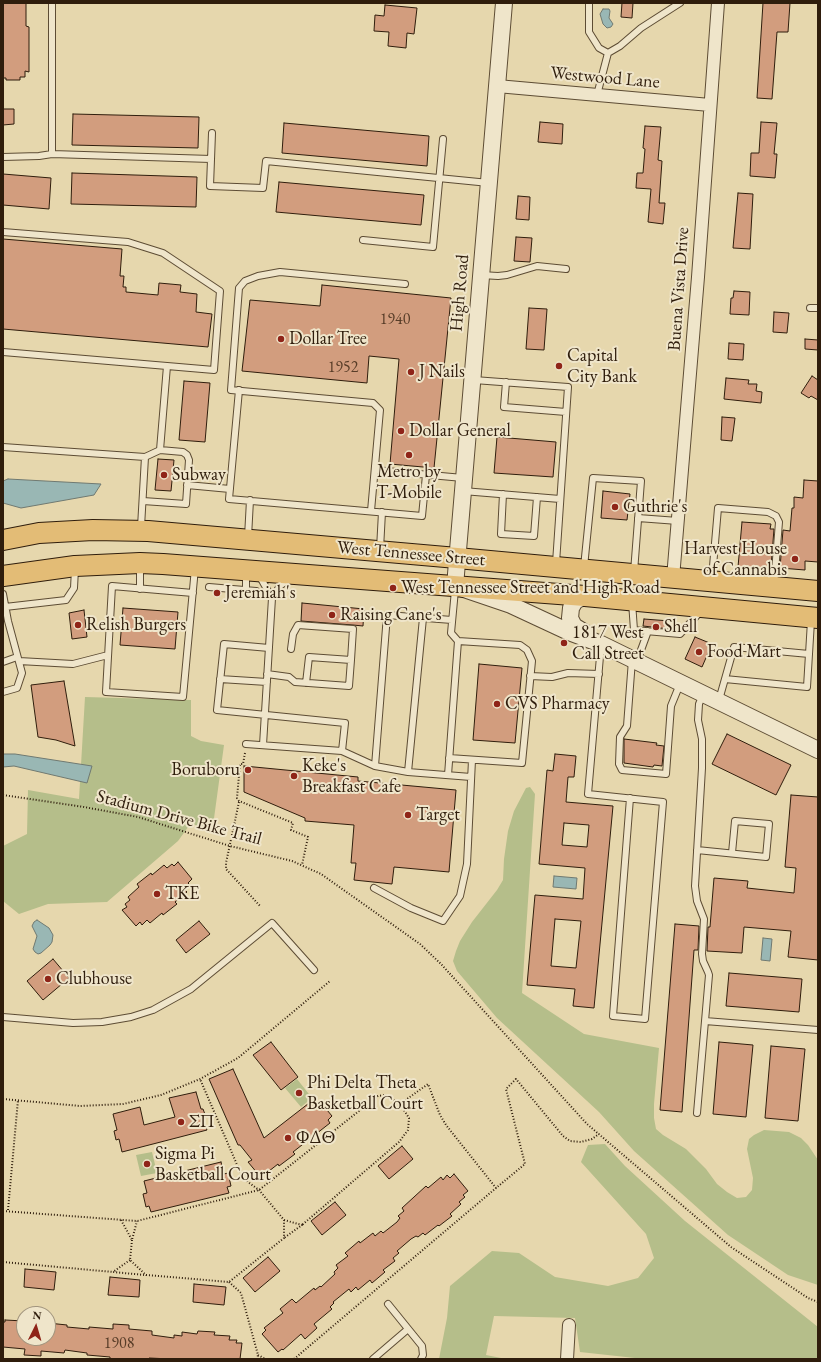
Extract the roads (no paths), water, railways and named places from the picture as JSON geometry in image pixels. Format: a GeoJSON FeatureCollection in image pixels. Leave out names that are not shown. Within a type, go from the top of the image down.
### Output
{"type":"FeatureCollection","features":[{"type":"Feature","properties":{"kind":"main road","name":"West Tennessee Street"},"geometry":{"type":"LineString","coordinates":[[3,540],[39,533],[93,530],[141,531],[818,591]]}},
{"type":"Feature","properties":{"kind":"main road"},"geometry":{"type":"LineString","coordinates":[[140,563],[141,531]]}},
{"type":"Feature","properties":{"kind":"main road"},"geometry":{"type":"LineString","coordinates":[[248,540],[252,571]]}},
{"type":"Feature","properties":{"kind":"main road","name":"West Tennessee Street"},"geometry":{"type":"LineString","coordinates":[[3,576],[75,566],[140,563],[585,596],[815,617]]}},
{"type":"Feature","properties":{"kind":"street","name":"High Road"},"geometry":{"type":"LineString","coordinates":[[455,586],[504,3]]}},
{"type":"Feature","properties":{"kind":"street","name":"Buena Vista Drive"},"geometry":{"type":"LineString","coordinates":[[673,578],[698,277],[718,3]]}},
{"type":"Feature","properties":{"kind":"street","name":"Westwood Lane"},"geometry":{"type":"LineString","coordinates":[[497,86],[710,105]]}},
{"type":"Feature","properties":{"kind":"street"},"geometry":{"type":"LineString","coordinates":[[455,586],[511,604],[564,629],[601,644],[818,750]]}},
{"type":"Feature","properties":{"kind":"street"},"geometry":{"type":"LineString","coordinates":[[585,596],[575,602],[571,608],[570,618],[574,626],[601,644]]}},
{"type":"Feature","properties":{"kind":"street"},"geometry":{"type":"LineString","coordinates":[[567,1359],[569,1325]]}},
{"type":"Feature","properties":{"kind":"lane"},"geometry":{"type":"LineString","coordinates":[[52,3],[52,154]]}},
{"type":"Feature","properties":{"kind":"lane"},"geometry":{"type":"LineString","coordinates":[[588,3],[589,32],[599,48],[608,53]]}},
{"type":"Feature","properties":{"kind":"lane"},"geometry":{"type":"LineString","coordinates":[[597,95],[608,53],[620,46],[641,28],[680,3]]}},
{"type":"Feature","properties":{"kind":"lane"},"geometry":{"type":"LineString","coordinates":[[212,134],[210,186],[263,188],[266,161],[489,183]]}},
{"type":"Feature","properties":{"kind":"lane"},"geometry":{"type":"LineString","coordinates":[[363,240],[433,247],[443,139]]}},
{"type":"Feature","properties":{"kind":"lane"},"geometry":{"type":"LineString","coordinates":[[3,157],[39,156],[52,154],[211,159]]}},
{"type":"Feature","properties":{"kind":"lane"},"geometry":{"type":"LineString","coordinates":[[3,232],[128,242],[163,253],[220,291],[214,370],[3,352]]}},
{"type":"Feature","properties":{"kind":"lane"},"geometry":{"type":"LineString","coordinates":[[481,275],[507,275],[537,266],[566,269]]}},
{"type":"Feature","properties":{"kind":"lane"},"geometry":{"type":"LineString","coordinates":[[371,511],[380,410],[373,403],[231,390],[239,288],[245,281],[258,276],[280,272],[405,284]]}},
{"type":"Feature","properties":{"kind":"lane"},"geometry":{"type":"LineString","coordinates":[[810,308],[818,308]]}},
{"type":"Feature","properties":{"kind":"lane"},"geometry":{"type":"LineString","coordinates":[[160,450],[167,366]]}},
{"type":"Feature","properties":{"kind":"lane"},"geometry":{"type":"LineString","coordinates":[[473,380],[568,387],[555,567]]}},
{"type":"Feature","properties":{"kind":"lane"},"geometry":{"type":"LineString","coordinates":[[506,382],[504,407],[566,412]]}},
{"type":"Feature","properties":{"kind":"lane"},"geometry":{"type":"LineString","coordinates":[[239,390],[229,499],[422,516],[426,475]]}},
{"type":"Feature","properties":{"kind":"lane"},"geometry":{"type":"LineString","coordinates":[[3,448],[145,457],[160,450],[183,452],[187,455],[190,460],[186,504],[143,501]]}},
{"type":"Feature","properties":{"kind":"lane"},"geometry":{"type":"LineString","coordinates":[[141,531],[145,457]]}},
{"type":"Feature","properties":{"kind":"lane"},"geometry":{"type":"LineString","coordinates":[[375,470],[426,475],[504,494],[560,499]]}},
{"type":"Feature","properties":{"kind":"lane"},"geometry":{"type":"LineString","coordinates":[[584,570],[593,478],[641,481],[634,574]]}},
{"type":"Feature","properties":{"kind":"lane"},"geometry":{"type":"LineString","coordinates":[[187,485],[230,488]]}},
{"type":"Feature","properties":{"kind":"lane"},"geometry":{"type":"LineString","coordinates":[[504,494],[501,534],[534,536],[537,497]]}},
{"type":"Feature","properties":{"kind":"lane"},"geometry":{"type":"LineString","coordinates":[[248,540],[250,500]]}},
{"type":"Feature","properties":{"kind":"lane"},"geometry":{"type":"LineString","coordinates":[[712,582],[718,508],[768,512],[776,516],[779,522],[774,588]]}},
{"type":"Feature","properties":{"kind":"lane"},"geometry":{"type":"LineString","coordinates":[[379,551],[382,512]]}},
{"type":"Feature","properties":{"kind":"lane"},"geometry":{"type":"LineString","coordinates":[[638,518],[678,522]]}},
{"type":"Feature","properties":{"kind":"lane"},"geometry":{"type":"LineString","coordinates":[[140,563],[140,589]]}},
{"type":"Feature","properties":{"kind":"lane"},"geometry":{"type":"LineString","coordinates":[[5,607],[66,600],[74,588],[75,566]]}},
{"type":"Feature","properties":{"kind":"lane"},"geometry":{"type":"LineString","coordinates":[[193,593],[112,586],[106,692],[183,697],[196,567]]}},
{"type":"Feature","properties":{"kind":"lane"},"geometry":{"type":"LineString","coordinates":[[246,590],[252,571]]}},
{"type":"Feature","properties":{"kind":"lane"},"geometry":{"type":"LineString","coordinates":[[252,571],[272,598]]}},
{"type":"Feature","properties":{"kind":"lane"},"geometry":{"type":"LineString","coordinates":[[263,745],[272,598],[280,586],[294,574]]}},
{"type":"Feature","properties":{"kind":"lane"},"geometry":{"type":"LineString","coordinates":[[449,758],[522,763],[532,661],[527,650],[520,645],[458,641],[450,633],[455,586]]}},
{"type":"Feature","properties":{"kind":"lane"},"geometry":{"type":"LineString","coordinates":[[209,587],[256,592]]}},
{"type":"Feature","properties":{"kind":"lane"},"geometry":{"type":"LineString","coordinates":[[3,594],[5,621],[22,673],[17,688],[3,692]]}},
{"type":"Feature","properties":{"kind":"lane"},"geometry":{"type":"LineString","coordinates":[[632,601],[634,630],[680,634],[704,607]]}},
{"type":"Feature","properties":{"kind":"lane"},"geometry":{"type":"LineString","coordinates":[[375,766],[387,615],[452,620]]}},
{"type":"Feature","properties":{"kind":"lane"},"geometry":{"type":"LineString","coordinates":[[725,679],[807,687],[809,654],[815,617]]}},
{"type":"Feature","properties":{"kind":"lane"},"geometry":{"type":"LineString","coordinates":[[408,772],[423,618]]}},
{"type":"Feature","properties":{"kind":"lane"},"geometry":{"type":"LineString","coordinates":[[268,674],[289,675],[295,682],[349,686],[354,629],[298,625],[294,634],[291,649]]}},
{"type":"Feature","properties":{"kind":"lane"},"geometry":{"type":"LineString","coordinates":[[648,631],[634,660],[627,726],[620,737],[619,764],[622,770],[666,774],[671,706],[681,683]]}},
{"type":"Feature","properties":{"kind":"lane"},"geometry":{"type":"LineString","coordinates":[[448,775],[458,641]]}},
{"type":"Feature","properties":{"kind":"lane"},"geometry":{"type":"LineString","coordinates":[[269,648],[224,644],[217,710],[345,723],[342,751]]}},
{"type":"Feature","properties":{"kind":"lane"},"geometry":{"type":"LineString","coordinates":[[601,644],[588,794],[630,798],[663,802],[645,1019],[613,1016],[630,798]]}},
{"type":"Feature","properties":{"kind":"lane"},"geometry":{"type":"LineString","coordinates":[[718,701],[734,647],[809,654]]}},
{"type":"Feature","properties":{"kind":"lane"},"geometry":{"type":"LineString","coordinates":[[3,662],[18,659],[73,664],[108,655]]}},
{"type":"Feature","properties":{"kind":"lane"},"geometry":{"type":"LineString","coordinates":[[306,683],[309,657],[352,660]]}},
{"type":"Feature","properties":{"kind":"lane"},"geometry":{"type":"LineString","coordinates":[[530,676],[552,677],[568,673],[599,674]]}},
{"type":"Feature","properties":{"kind":"lane"},"geometry":{"type":"LineString","coordinates":[[220,678],[267,682]]}},
{"type":"Feature","properties":{"kind":"lane"},"geometry":{"type":"LineString","coordinates":[[697,1113],[709,975],[703,962],[702,954],[704,919],[695,892],[702,746],[702,735],[698,720],[699,704],[703,694]]}},
{"type":"Feature","properties":{"kind":"lane"},"geometry":{"type":"LineString","coordinates":[[246,744],[342,751],[375,766],[408,772],[471,777]]}},
{"type":"Feature","properties":{"kind":"lane"},"geometry":{"type":"LineString","coordinates":[[374,888],[411,908],[443,921],[460,896],[467,864],[472,760]]}},
{"type":"Feature","properties":{"kind":"lane"},"geometry":{"type":"LineString","coordinates":[[697,850],[766,857],[769,824],[735,821],[732,853]]}},
{"type":"Feature","properties":{"kind":"lane"},"geometry":{"type":"LineString","coordinates":[[3,1017],[74,1023],[102,1022],[131,1017],[153,1010],[191,989],[272,923],[314,970]]}},
{"type":"Feature","properties":{"kind":"lane"},"geometry":{"type":"LineString","coordinates":[[705,1020],[818,1030]]}},
{"type":"Feature","properties":{"kind":"lane"},"geometry":{"type":"LineString","coordinates":[[388,1304],[422,1346],[423,1355],[421,1359]]}},
{"type":"Feature","properties":{"kind":"lane"},"geometry":{"type":"LineString","coordinates":[[373,1359],[408,1329]]}},
{"type":"Feature","properties":{"kind":"water"},"geometry":{"type":"Polygon","coordinates":[[[603,9],[609,9],[610,11],[609,18],[613,24],[611,27],[607,28],[603,24],[600,14],[603,9]]]}},
{"type":"Feature","properties":{"kind":"water"},"geometry":{"type":"Polygon","coordinates":[[[8,479],[101,484],[94,495],[21,508],[3,503],[3,481],[8,479]]]}},
{"type":"Feature","properties":{"kind":"water"},"geometry":{"type":"Polygon","coordinates":[[[3,754],[15,754],[92,766],[87,783],[14,766],[3,767],[3,754]]]}},
{"type":"Feature","properties":{"kind":"water"},"geometry":{"type":"Polygon","coordinates":[[[554,876],[577,878],[576,889],[553,887],[554,876]]]}},
{"type":"Feature","properties":{"kind":"water"},"geometry":{"type":"Polygon","coordinates":[[[37,920],[49,928],[53,935],[50,945],[38,954],[33,949],[37,936],[32,926],[37,920]]]}},
{"type":"Feature","properties":{"kind":"water"},"geometry":{"type":"Polygon","coordinates":[[[763,938],[772,939],[770,961],[761,960],[763,938]]]}},
{"type":"Feature","properties":{"kind":"place","name":"Dollar Tree"},"geometry":{"type":"Point","coordinates":[281,339]}},
{"type":"Feature","properties":{"kind":"place","name":"Capital City Bank"},"geometry":{"type":"Point","coordinates":[559,366]}},
{"type":"Feature","properties":{"kind":"place","name":"J Nails"},"geometry":{"type":"Point","coordinates":[411,372]}},
{"type":"Feature","properties":{"kind":"place","name":"Dollar General"},"geometry":{"type":"Point","coordinates":[401,431]}},
{"type":"Feature","properties":{"kind":"place","name":"Metro by T-Mobile"},"geometry":{"type":"Point","coordinates":[409,455]}},
{"type":"Feature","properties":{"kind":"place","name":"Subway"},"geometry":{"type":"Point","coordinates":[164,475]}},
{"type":"Feature","properties":{"kind":"place","name":"Guthrie's"},"geometry":{"type":"Point","coordinates":[615,507]}},
{"type":"Feature","properties":{"kind":"place","name":"Harvest House of Cannabis"},"geometry":{"type":"Point","coordinates":[795,559]}},
{"type":"Feature","properties":{"kind":"place","name":"West Tennessee Street and High Road"},"geometry":{"type":"Point","coordinates":[393,588]}},
{"type":"Feature","properties":{"kind":"place","name":"Jeremiah's"},"geometry":{"type":"Point","coordinates":[217,593]}},
{"type":"Feature","properties":{"kind":"place","name":"Raising Cane's"},"geometry":{"type":"Point","coordinates":[332,615]}},
{"type":"Feature","properties":{"kind":"place","name":"Relish Burgers"},"geometry":{"type":"Point","coordinates":[78,625]}},
{"type":"Feature","properties":{"kind":"place","name":"Shell"},"geometry":{"type":"Point","coordinates":[656,627]}},
{"type":"Feature","properties":{"kind":"place","name":"1817 West Call Street"},"geometry":{"type":"Point","coordinates":[564,643]}},
{"type":"Feature","properties":{"kind":"place","name":"Food Mart"},"geometry":{"type":"Point","coordinates":[699,652]}},
{"type":"Feature","properties":{"kind":"place","name":"CVS Pharmacy"},"geometry":{"type":"Point","coordinates":[497,704]}},
{"type":"Feature","properties":{"kind":"place","name":"Boruboru"},"geometry":{"type":"Point","coordinates":[248,770]}},
{"type":"Feature","properties":{"kind":"place","name":"Keke's Breakfast Cafe"},"geometry":{"type":"Point","coordinates":[294,776]}},
{"type":"Feature","properties":{"kind":"place","name":"Target"},"geometry":{"type":"Point","coordinates":[408,815]}},
{"type":"Feature","properties":{"kind":"place","name":"TKE"},"geometry":{"type":"Point","coordinates":[157,894]}},
{"type":"Feature","properties":{"kind":"place","name":"Clubhouse"},"geometry":{"type":"Point","coordinates":[48,979]}},
{"type":"Feature","properties":{"kind":"place","name":"Phi Delta Theta Basketball Court"},"geometry":{"type":"Point","coordinates":[299,1093]}},
{"type":"Feature","properties":{"kind":"place","name":"ΣΠ"},"geometry":{"type":"Point","coordinates":[181,1122]}},
{"type":"Feature","properties":{"kind":"place","name":"ΦΔΘ"},"geometry":{"type":"Point","coordinates":[288,1138]}},
{"type":"Feature","properties":{"kind":"place","name":"Sigma Pi Basketball Court"},"geometry":{"type":"Point","coordinates":[147,1164]}}]}
